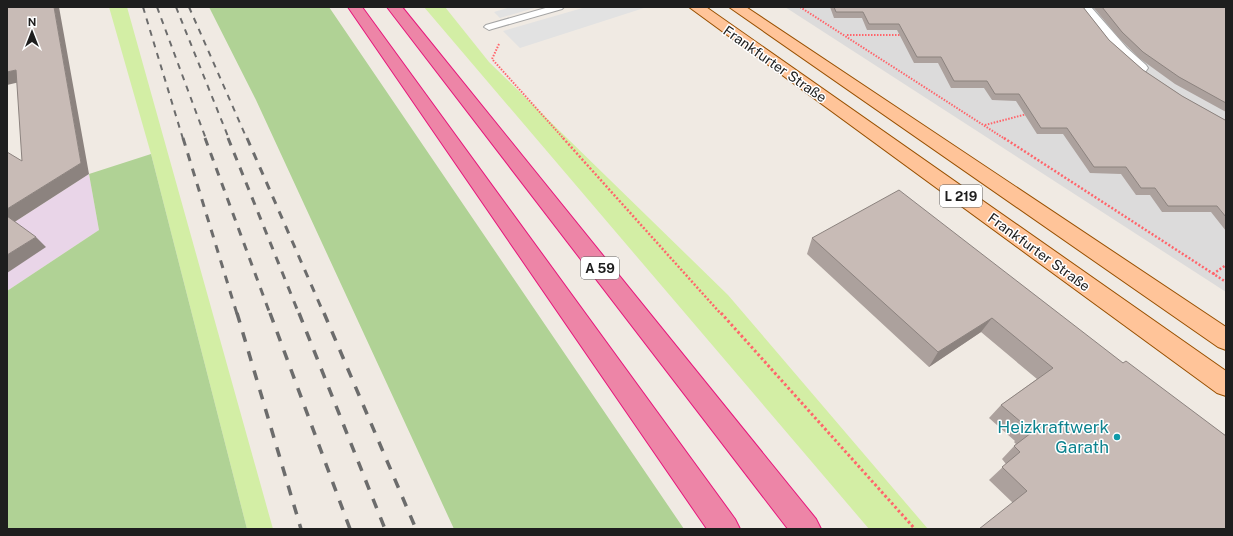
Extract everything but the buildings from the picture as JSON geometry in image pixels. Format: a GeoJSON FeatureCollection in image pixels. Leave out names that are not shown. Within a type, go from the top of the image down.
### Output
{"type":"FeatureCollection","features":[{"type":"Feature","properties":{"kind":"highway"},"geometry":{"type":"LineString","coordinates":[[355,7],[725,529]]}},
{"type":"Feature","properties":{"kind":"highway","name":"A 59"},"geometry":{"type":"LineString","coordinates":[[394,7],[806,529]]}},
{"type":"Feature","properties":{"kind":"main road","name":"Frankfurter Straße"},"geometry":{"type":"LineString","coordinates":[[696,7],[1226,385]]}},
{"type":"Feature","properties":{"kind":"main road","name":"Frankfurter Straße"},"geometry":{"type":"LineString","coordinates":[[736,7],[1226,340]]}},
{"type":"Feature","properties":{"kind":"street"},"geometry":{"type":"LineString","coordinates":[[1083,7],[1121,51],[1153,78]]}},
{"type":"Feature","properties":{"kind":"lane"},"geometry":{"type":"LineString","coordinates":[[489,27],[559,7]]}},
{"type":"Feature","properties":{"kind":"path"},"geometry":{"type":"LineString","coordinates":[[800,7],[846,35],[1226,282]]}},
{"type":"Feature","properties":{"kind":"path"},"geometry":{"type":"LineString","coordinates":[[846,35],[908,36]]}},
{"type":"Feature","properties":{"kind":"path"},"geometry":{"type":"LineString","coordinates":[[500,41],[492,59],[915,529]]}},
{"type":"Feature","properties":{"kind":"path"},"geometry":{"type":"LineString","coordinates":[[985,125],[1029,113]]}},
{"type":"Feature","properties":{"kind":"path"},"geometry":{"type":"LineString","coordinates":[[1213,274],[1226,264]]}},
{"type":"Feature","properties":{"kind":"shaded area"},"geometry":{"type":"Polygon","coordinates":[[[511,7],[538,7],[500,18],[494,12],[511,7]]]}},
{"type":"Feature","properties":{"kind":"shaded area"},"geometry":{"type":"Polygon","coordinates":[[[586,7],[644,8],[520,48],[503,31],[586,7]]]}},
{"type":"Feature","properties":{"kind":"shaded area"},"geometry":{"type":"Polygon","coordinates":[[[785,7],[1226,7],[1226,292],[785,7]]]}},
{"type":"Feature","properties":{"kind":"shaded area"},"geometry":{"type":"Polygon","coordinates":[[[89,174],[99,230],[7,291],[7,227],[89,174]]]}},
{"type":"Feature","properties":{"kind":"green space"},"geometry":{"type":"Polygon","coordinates":[[[109,7],[127,7],[273,529],[247,529],[151,154],[109,7]]]}},
{"type":"Feature","properties":{"kind":"green space"},"geometry":{"type":"Polygon","coordinates":[[[209,7],[329,7],[684,529],[454,529],[256,100],[209,7]]]}},
{"type":"Feature","properties":{"kind":"green space"},"geometry":{"type":"Polygon","coordinates":[[[424,7],[445,7],[489,62],[728,295],[928,529],[869,529],[424,7]]]}},
{"type":"Feature","properties":{"kind":"green space"},"geometry":{"type":"Polygon","coordinates":[[[151,154],[247,529],[7,529],[7,291],[99,230],[89,174],[151,154]]]}},
{"type":"Feature","properties":{"kind":"railway"},"geometry":{"type":"LineString","coordinates":[[143,7],[183,139]]}},
{"type":"Feature","properties":{"kind":"railway"},"geometry":{"type":"LineString","coordinates":[[157,7],[206,139]]}},
{"type":"Feature","properties":{"kind":"railway"},"geometry":{"type":"LineString","coordinates":[[176,7],[229,139]]}},
{"type":"Feature","properties":{"kind":"railway"},"geometry":{"type":"LineString","coordinates":[[189,7],[247,139]]}},
{"type":"Feature","properties":{"kind":"railway"},"geometry":{"type":"LineString","coordinates":[[183,138],[237,314]]}},
{"type":"Feature","properties":{"kind":"railway"},"geometry":{"type":"LineString","coordinates":[[205,138],[270,314]]}},
{"type":"Feature","properties":{"kind":"railway"},"geometry":{"type":"LineString","coordinates":[[228,138],[299,314]]}},
{"type":"Feature","properties":{"kind":"railway"},"geometry":{"type":"LineString","coordinates":[[247,138],[324,314]]}},
{"type":"Feature","properties":{"kind":"railway"},"geometry":{"type":"LineString","coordinates":[[237,313],[301,529]]}},
{"type":"Feature","properties":{"kind":"railway"},"geometry":{"type":"LineString","coordinates":[[270,313],[350,529]]}},
{"type":"Feature","properties":{"kind":"railway"},"geometry":{"type":"LineString","coordinates":[[299,313],[385,529]]}},
{"type":"Feature","properties":{"kind":"railway"},"geometry":{"type":"LineString","coordinates":[[324,313],[416,529]]}},
{"type":"Feature","properties":{"kind":"place","name":"Heizkraftwerk Garath"},"geometry":{"type":"Point","coordinates":[1117,437]}}]}
